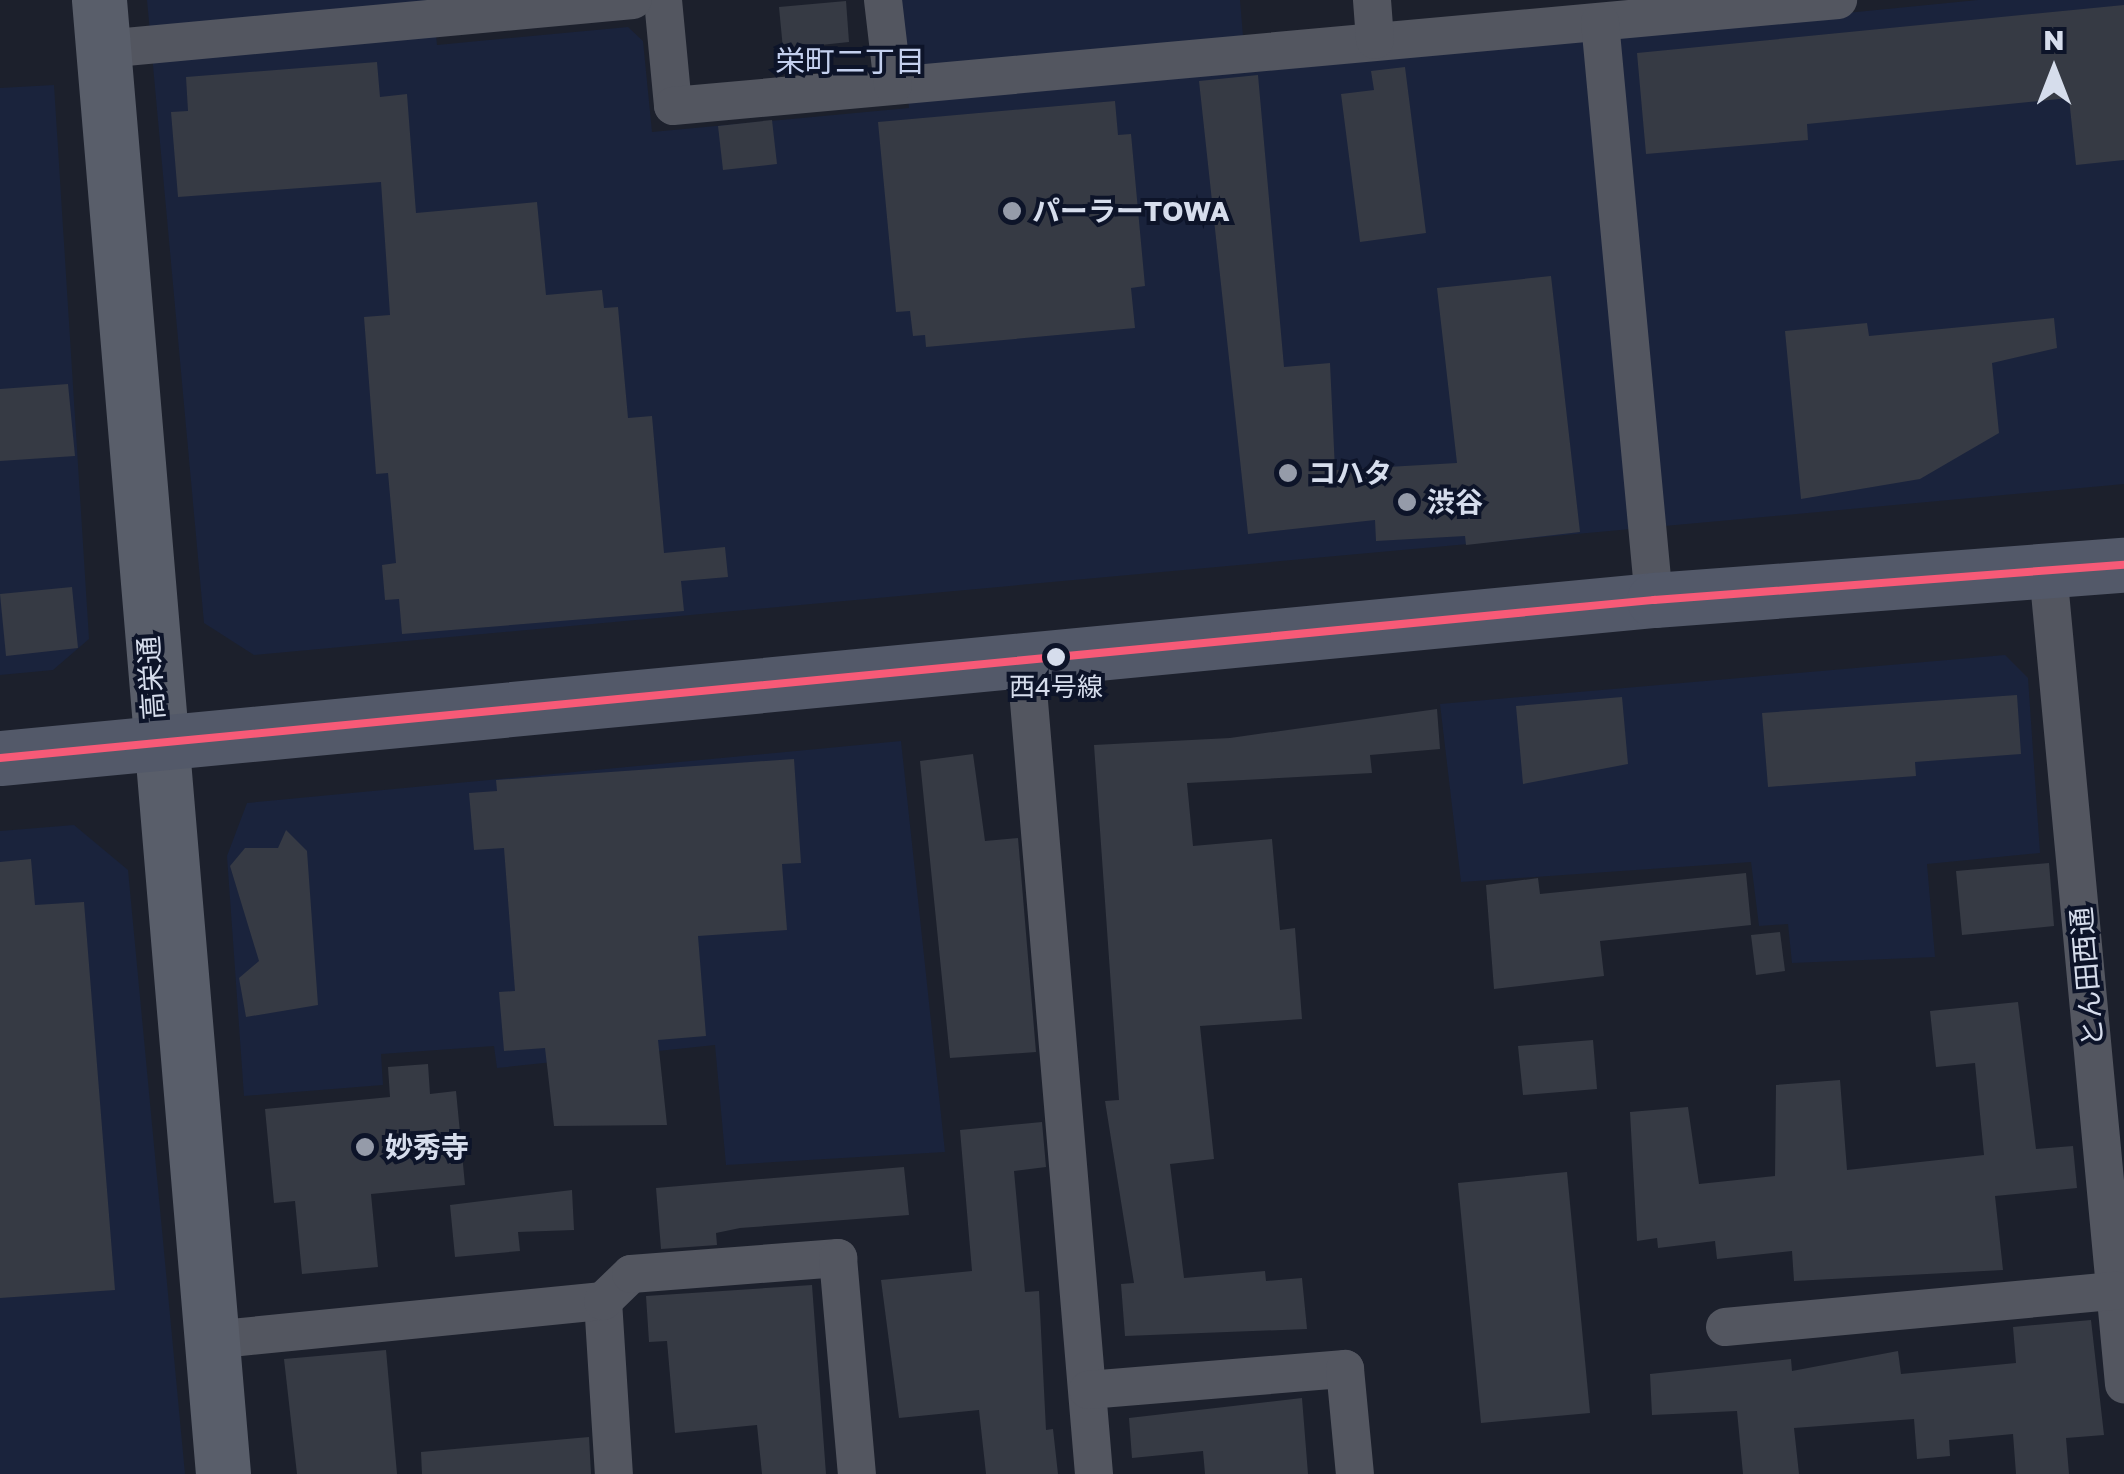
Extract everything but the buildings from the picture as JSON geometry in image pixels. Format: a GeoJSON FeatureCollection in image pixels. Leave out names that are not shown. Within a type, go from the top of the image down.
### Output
{"type":"FeatureCollection","features":[{"type":"Feature","properties":{"kind":"highway"},"geometry":{"type":"LineString","coordinates":[[0,758],[1026,666],[1654,600],[2124,565]]}},
{"type":"Feature","properties":{"kind":"street"},"geometry":{"type":"LineString","coordinates":[[101,25],[633,0]]}},
{"type":"Feature","properties":{"kind":"street"},"geometry":{"type":"LineString","coordinates":[[663,0],[673,106],[1600,22],[1758,4],[1838,0]]}},
{"type":"Feature","properties":{"kind":"street"},"geometry":{"type":"LineString","coordinates":[[883,0],[893,85]]}},
{"type":"Feature","properties":{"kind":"street"},"geometry":{"type":"LineString","coordinates":[[1372,0],[1376,40]]}},
{"type":"Feature","properties":{"kind":"street"},"geometry":{"type":"LineString","coordinates":[[1600,22],[1654,600]]}},
{"type":"Feature","properties":{"kind":"street","name":"高栄通"},"geometry":{"type":"LineString","coordinates":[[101,25],[156,742],[224,1474]]}},
{"type":"Feature","properties":{"kind":"street","name":"とん田西通"},"geometry":{"type":"LineString","coordinates":[[2048,571],[2109,1054],[2116,1291],[2124,1384]]}},
{"type":"Feature","properties":{"kind":"street"},"geometry":{"type":"LineString","coordinates":[[1026,666],[1094,1474]]}},
{"type":"Feature","properties":{"kind":"street"},"geometry":{"type":"LineString","coordinates":[[211,1340],[603,1301],[631,1274],[838,1258],[857,1474]]}},
{"type":"Feature","properties":{"kind":"street"},"geometry":{"type":"LineString","coordinates":[[1725,1327],[2116,1291]]}},
{"type":"Feature","properties":{"kind":"street"},"geometry":{"type":"LineString","coordinates":[[603,1301],[614,1474]]}},
{"type":"Feature","properties":{"kind":"street"},"geometry":{"type":"LineString","coordinates":[[1088,1390],[1345,1369],[1355,1474]]}},
{"type":"Feature","properties":{"kind":"shaded area"},"geometry":{"type":"Polygon","coordinates":[[[147,0],[433,0],[437,45],[628,27],[643,41],[652,132],[909,108],[900,0],[1240,0],[1246,72],[1978,0],[2124,0],[2124,484],[254,655],[204,623],[147,0]]]}},
{"type":"Feature","properties":{"kind":"shaded area"},"geometry":{"type":"Polygon","coordinates":[[[54,85],[89,639],[53,670],[0,675],[0,88],[54,85]]]}},
{"type":"Feature","properties":{"kind":"shaded area"},"geometry":{"type":"Polygon","coordinates":[[[2005,655],[2028,678],[2040,853],[1927,864],[1935,957],[1792,963],[1788,924],[1759,926],[1751,862],[1461,882],[1440,704],[2005,655]]]}},
{"type":"Feature","properties":{"kind":"shaded area"},"geometry":{"type":"Polygon","coordinates":[[[901,741],[945,1152],[726,1165],[715,1045],[497,1068],[494,1046],[381,1054],[383,1085],[244,1096],[227,856],[247,803],[901,741]]]}},
{"type":"Feature","properties":{"kind":"shaded area"},"geometry":{"type":"Polygon","coordinates":[[[74,825],[128,870],[185,1474],[0,1474],[0,831],[74,825]]]}},
{"type":"Feature","properties":{"kind":"transit line"},"geometry":{"type":"LineString","coordinates":[[0,758],[1654,600],[2124,565]]}},
{"type":"Feature","properties":{"kind":"place","name":"パーラーTOWA"},"geometry":{"type":"Point","coordinates":[1012,211]}},
{"type":"Feature","properties":{"kind":"place","name":"コハタ"},"geometry":{"type":"Point","coordinates":[1288,473]}},
{"type":"Feature","properties":{"kind":"place","name":"渋谷"},"geometry":{"type":"Point","coordinates":[1407,502]}},
{"type":"Feature","properties":{"kind":"place","name":"西4号線"},"geometry":{"type":"Point","coordinates":[1056,657]}},
{"type":"Feature","properties":{"kind":"place","name":"妙秀寺"},"geometry":{"type":"Point","coordinates":[365,1147]}},
{"type":"Feature","properties":{"kind":"district","name":"栄町二丁目"},"geometry":{"type":"Point","coordinates":[850,61]}}]}
